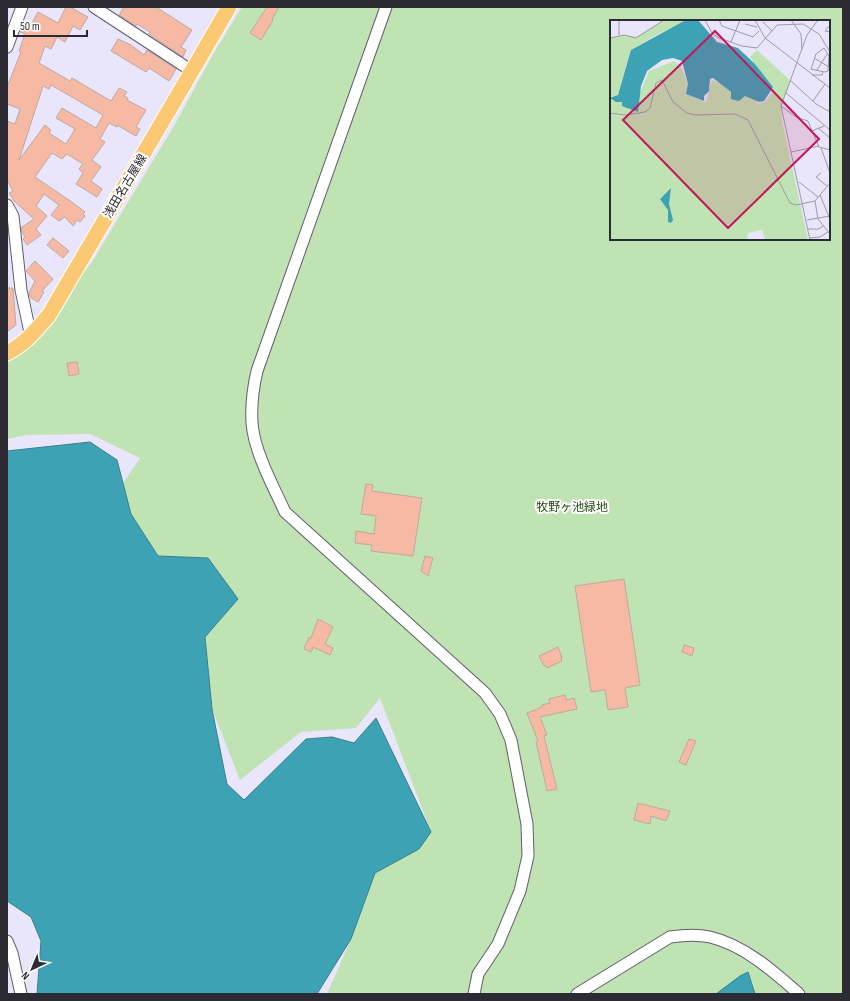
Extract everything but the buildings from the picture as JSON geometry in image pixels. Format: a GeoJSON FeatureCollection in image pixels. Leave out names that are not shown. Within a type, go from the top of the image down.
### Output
{"type":"FeatureCollection","features":[{"type":"Feature","properties":{"kind":"main road","name":"浅田名古屋線"},"geometry":{"type":"LineString","coordinates":[[7,353],[31,337],[49,315],[229,7]]}},
{"type":"Feature","properties":{"kind":"street"},"geometry":{"type":"LineString","coordinates":[[7,47],[22,7]]}},
{"type":"Feature","properties":{"kind":"street"},"geometry":{"type":"LineString","coordinates":[[94,7],[192,71]]}},
{"type":"Feature","properties":{"kind":"street"},"geometry":{"type":"LineString","coordinates":[[386,7],[257,371],[252,396],[252,424],[258,449],[285,512],[485,693],[500,714],[511,740],[527,824],[528,856],[520,891],[498,944],[478,974],[474,994]]}},
{"type":"Feature","properties":{"kind":"street"},"geometry":{"type":"LineString","coordinates":[[7,205],[13,216],[21,290],[31,337]]}},
{"type":"Feature","properties":{"kind":"street"},"geometry":{"type":"LineString","coordinates":[[577,994],[670,937],[685,935],[709,936],[735,946],[773,971],[799,994]]}},
{"type":"Feature","properties":{"kind":"street"},"geometry":{"type":"LineString","coordinates":[[7,941],[12,953],[21,994]]}},
{"type":"Feature","properties":{"kind":"green space","name":"牧野ヶ池緑地"},"geometry":{"type":"Polygon","coordinates":[[[242,7],[843,7],[843,994],[755,994],[748,972],[740,976],[716,994],[327,994],[351,939],[375,873],[419,849],[431,832],[380,698],[356,728],[301,732],[240,780],[212,709],[205,637],[237,599],[208,558],[158,556],[131,514],[123,483],[140,458],[90,434],[27,435],[7,439],[7,348],[31,337],[92,262],[174,126],[212,56],[242,7]]]}},
{"type":"Feature","properties":{"kind":"water"},"geometry":{"type":"Polygon","coordinates":[[[90,442],[117,460],[131,514],[158,556],[208,558],[238,599],[205,637],[212,709],[227,784],[244,800],[306,739],[332,737],[354,743],[376,718],[431,832],[419,849],[375,873],[351,939],[317,994],[37,994],[41,941],[31,917],[7,901],[7,451],[90,442]]]}},
{"type":"Feature","properties":{"kind":"water"},"geometry":{"type":"Polygon","coordinates":[[[748,972],[755,994],[716,994],[740,976],[748,972]]]}}]}
